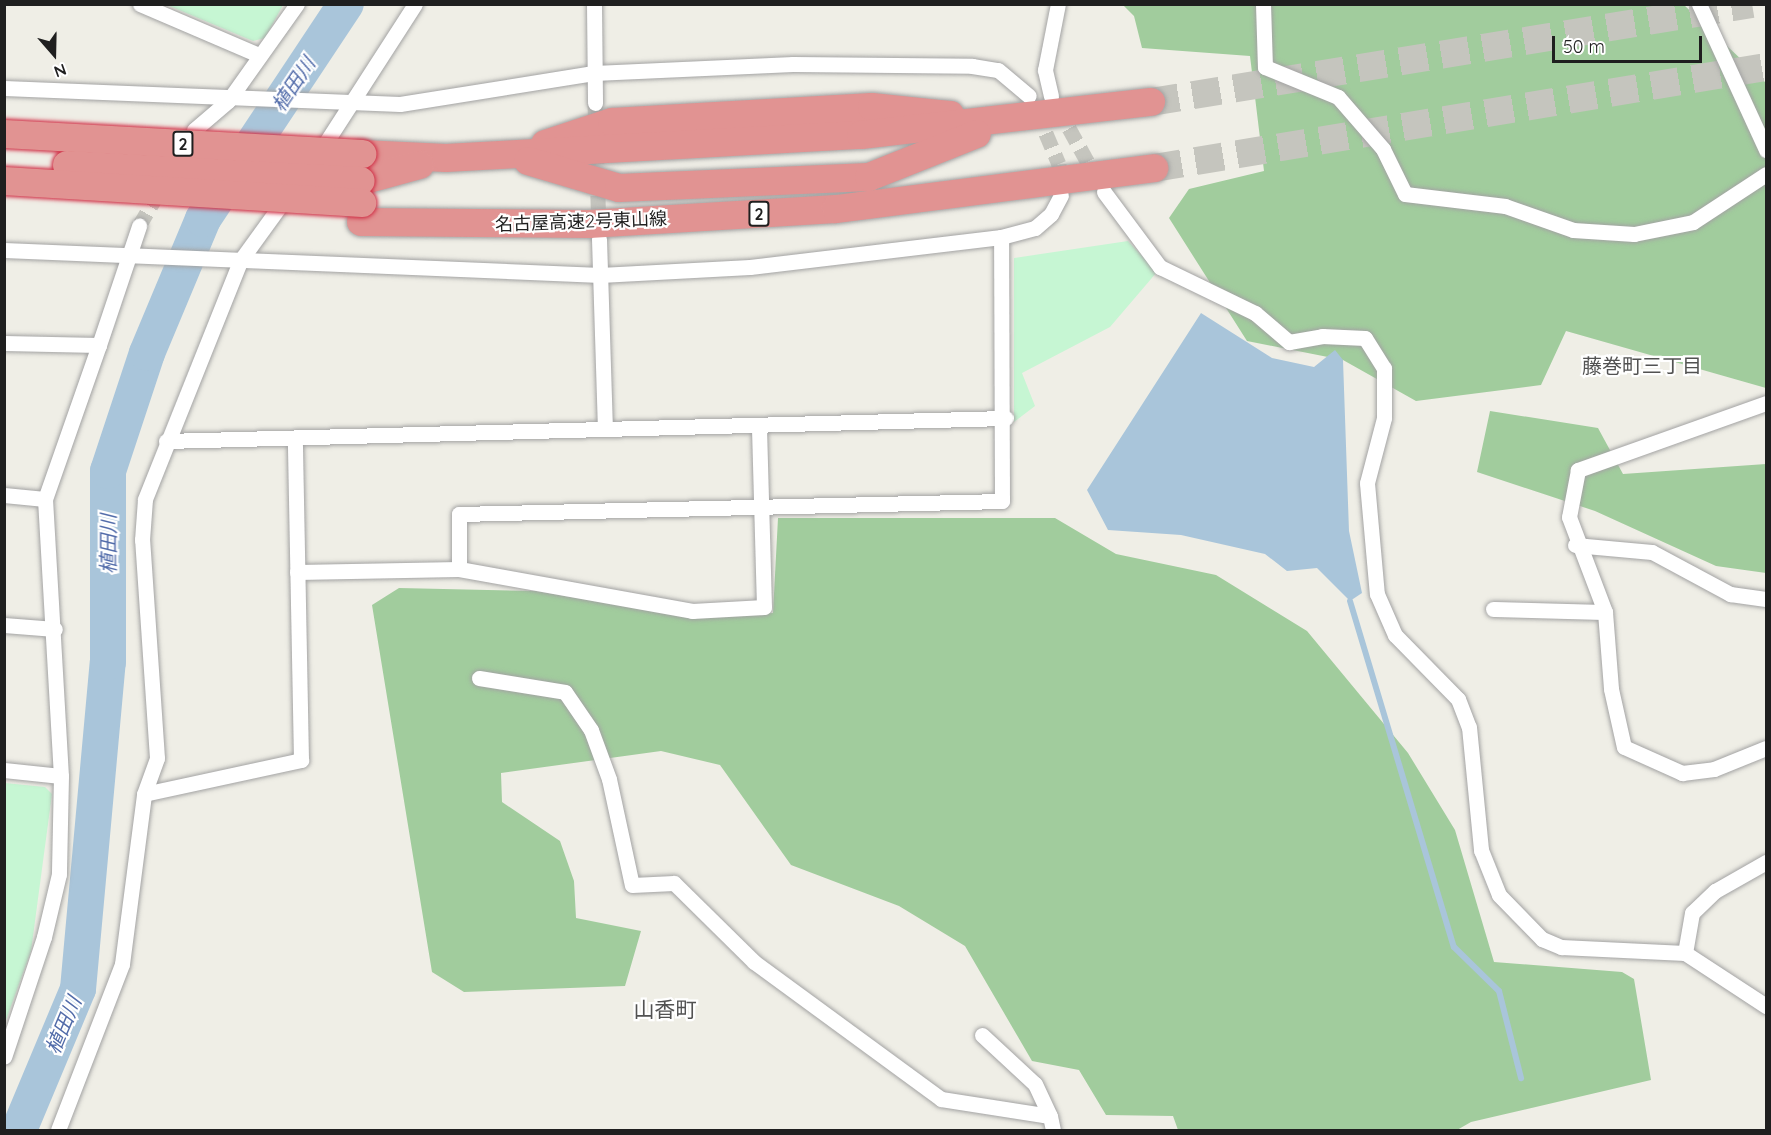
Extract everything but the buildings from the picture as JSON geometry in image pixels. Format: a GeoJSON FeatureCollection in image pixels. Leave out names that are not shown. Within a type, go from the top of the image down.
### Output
{"type":"FeatureCollection","features":[{"type":"Feature","properties":{"kind":"highway","name":"2"},"geometry":{"type":"LineString","coordinates":[[509,155],[1009,122],[1151,102]]}},
{"type":"Feature","properties":{"kind":"highway"},"geometry":{"type":"LineString","coordinates":[[509,155],[619,188],[869,177],[1009,122]]}},
{"type":"Feature","properties":{"kind":"highway","name":"名古屋高速2号東山線"},"geometry":{"type":"LineString","coordinates":[[4,134],[361,190],[594,231],[836,209],[1154,168]]}},
{"type":"Feature","properties":{"kind":"highway","name":"名古屋高速2号東山線"},"geometry":{"type":"LineString","coordinates":[[4,201],[361,190],[446,158],[509,155]]}},
{"type":"Feature","properties":{"kind":"highway"},"geometry":{"type":"LineString","coordinates":[[4,162],[361,190]]}},
{"type":"Feature","properties":{"kind":"highway"},"geometry":{"type":"LineString","coordinates":[[4,181],[361,190]]}},
{"type":"Feature","properties":{"kind":"street"},"geometry":{"type":"LineString","coordinates":[[140,4],[259,55]]}},
{"type":"Feature","properties":{"kind":"street"},"geometry":{"type":"LineString","coordinates":[[194,130],[228,101],[297,4]]}},
{"type":"Feature","properties":{"kind":"street"},"geometry":{"type":"LineString","coordinates":[[58,1131],[122,964],[144,794],[157,758],[143,514],[166,441],[240,261],[354,104],[415,4]]}},
{"type":"Feature","properties":{"kind":"street"},"geometry":{"type":"LineString","coordinates":[[594,4],[595,103]]}},
{"type":"Feature","properties":{"kind":"street"},"geometry":{"type":"LineString","coordinates":[[1051,96],[1045,70],[1058,4]]}},
{"type":"Feature","properties":{"kind":"street"},"geometry":{"type":"LineString","coordinates":[[1263,4],[1264,67],[1338,97],[1383,149],[1405,194],[1505,206],[1573,230],[1634,234],[1693,222],[1767,174]]}},
{"type":"Feature","properties":{"kind":"street"},"geometry":{"type":"LineString","coordinates":[[1699,4],[1767,150]]}},
{"type":"Feature","properties":{"kind":"street"},"geometry":{"type":"LineString","coordinates":[[4,88],[249,102],[400,104],[594,73],[793,64],[972,66],[998,70],[1027,93],[1045,70]]}},
{"type":"Feature","properties":{"kind":"street"},"geometry":{"type":"LineString","coordinates":[[1104,192],[1161,267],[1255,313],[1289,342],[1322,336],[1365,338],[1384,368],[1384,418],[1367,483],[1377,594],[1395,635],[1458,699],[1469,727],[1481,850],[1499,895],[1542,939],[1561,947],[1685,953],[1767,1006]]}},
{"type":"Feature","properties":{"kind":"street"},"geometry":{"type":"LineString","coordinates":[[4,250],[220,263],[240,261],[600,275],[750,267],[1000,237],[1035,228],[1061,195]]}},
{"type":"Feature","properties":{"kind":"street"},"geometry":{"type":"LineString","coordinates":[[4,1057],[44,938],[59,874],[61,776],[55,629],[45,499],[139,226]]}},
{"type":"Feature","properties":{"kind":"street"},"geometry":{"type":"LineString","coordinates":[[594,231],[600,275],[605,429]]}},
{"type":"Feature","properties":{"kind":"street"},"geometry":{"type":"LineString","coordinates":[[459,568],[459,514],[1002,501],[1006,418],[1000,237]]}},
{"type":"Feature","properties":{"kind":"street"},"geometry":{"type":"LineString","coordinates":[[4,343],[99,345]]}},
{"type":"Feature","properties":{"kind":"street"},"geometry":{"type":"LineString","coordinates":[[1767,404],[1578,471],[1569,517],[1575,545],[1605,612],[1611,688],[1624,747],[1682,773],[1714,769],[1767,748]]}},
{"type":"Feature","properties":{"kind":"street"},"geometry":{"type":"LineString","coordinates":[[166,441],[759,427],[1006,418]]}},
{"type":"Feature","properties":{"kind":"street"},"geometry":{"type":"LineString","coordinates":[[297,572],[459,568],[692,611],[764,607],[759,427]]}},
{"type":"Feature","properties":{"kind":"street"},"geometry":{"type":"LineString","coordinates":[[144,794],[301,760],[295,438]]}},
{"type":"Feature","properties":{"kind":"street"},"geometry":{"type":"LineString","coordinates":[[4,495],[45,499]]}},
{"type":"Feature","properties":{"kind":"street"},"geometry":{"type":"LineString","coordinates":[[1575,545],[1652,552],[1730,594],[1767,599]]}},
{"type":"Feature","properties":{"kind":"street"},"geometry":{"type":"LineString","coordinates":[[1493,609],[1605,612]]}},
{"type":"Feature","properties":{"kind":"street"},"geometry":{"type":"LineString","coordinates":[[4,625],[55,629]]}},
{"type":"Feature","properties":{"kind":"street"},"geometry":{"type":"LineString","coordinates":[[479,678],[565,692],[591,730],[609,779],[632,885],[674,883],[754,962],[941,1099],[1052,1123]]}},
{"type":"Feature","properties":{"kind":"street"},"geometry":{"type":"LineString","coordinates":[[4,770],[61,776]]}},
{"type":"Feature","properties":{"kind":"street"},"geometry":{"type":"LineString","coordinates":[[1685,953],[1692,913],[1714,891],[1767,862]]}},
{"type":"Feature","properties":{"kind":"street"},"geometry":{"type":"LineString","coordinates":[[982,1035],[1035,1084],[1052,1123]]}},
{"type":"Feature","properties":{"kind":"green space"},"geometry":{"type":"Polygon","coordinates":[[[167,5],[283,5],[265,38],[253,41],[167,5]]]}},
{"type":"Feature","properties":{"kind":"green space"},"geometry":{"type":"Polygon","coordinates":[[[1123,5],[1684,5],[1766,83],[1766,388],[1566,331],[1541,385],[1416,401],[1343,360],[1247,341],[1169,218],[1189,189],[1264,171],[1250,56],[1142,48],[1134,16],[1123,5]]]}},
{"type":"Feature","properties":{"kind":"green space"},"geometry":{"type":"Polygon","coordinates":[[[1128,241],[1157,272],[1110,327],[1022,373],[1035,406],[1014,422],[1014,258],[1128,241]]]}},
{"type":"Feature","properties":{"kind":"green space"},"geometry":{"type":"Polygon","coordinates":[[[1490,411],[1598,428],[1623,474],[1766,464],[1766,573],[1716,566],[1595,511],[1477,472],[1490,411]]]}},
{"type":"Feature","properties":{"kind":"green space"},"geometry":{"type":"Polygon","coordinates":[[[778,518],[1055,518],[1116,554],[1216,575],[1307,631],[1408,753],[1455,830],[1494,962],[1622,972],[1634,979],[1651,1080],[1471,1122],[1457,1130],[1178,1130],[1173,1116],[1106,1115],[1079,1070],[1032,1061],[965,946],[899,906],[791,865],[720,765],[661,751],[501,773],[502,802],[560,841],[574,881],[576,918],[641,931],[625,986],[464,992],[432,972],[372,605],[399,588],[536,591],[692,617],[773,613],[778,518]]]}},
{"type":"Feature","properties":{"kind":"green space"},"geometry":{"type":"Polygon","coordinates":[[[5,783],[45,787],[52,794],[31,951],[5,1023],[5,783]]]}},
{"type":"Feature","properties":{"kind":"water"},"geometry":{"type":"Polygon","coordinates":[[[1201,313],[1272,358],[1314,367],[1335,350],[1343,360],[1349,531],[1362,593],[1350,601],[1317,568],[1287,571],[1265,554],[1181,535],[1108,530],[1087,490],[1201,313]]]}},
{"type":"Feature","properties":{"kind":"waterway","name":"植田川"},"geometry":{"type":"LineString","coordinates":[[19,1130],[78,989],[108,662],[108,471],[147,353],[203,219],[346,4]]}},
{"type":"Feature","properties":{"kind":"waterway"},"geometry":{"type":"LineString","coordinates":[[1350,601],[1454,947],[1499,991],[1521,1078]]}},
{"type":"Feature","properties":{"kind":"tunnel"},"geometry":{"type":"LineString","coordinates":[[1151,102],[1752,4]]}},
{"type":"Feature","properties":{"kind":"tunnel"},"geometry":{"type":"LineString","coordinates":[[1154,168],[1766,67]]}},
{"type":"Feature","properties":{"kind":"tunnel"},"geometry":{"type":"LineString","coordinates":[[595,103],[599,229]]}},
{"type":"Feature","properties":{"kind":"tunnel"},"geometry":{"type":"LineString","coordinates":[[1058,108],[1097,179]]}},
{"type":"Feature","properties":{"kind":"tunnel"},"geometry":{"type":"LineString","coordinates":[[1037,112],[1059,164],[1060,185]]}},
{"type":"Feature","properties":{"kind":"tunnel"},"geometry":{"type":"LineString","coordinates":[[139,226],[162,187]]}},
{"type":"Feature","properties":{"kind":"district","name":"藤巻町三丁目"},"geometry":{"type":"Point","coordinates":[1642,365]}},
{"type":"Feature","properties":{"kind":"district","name":"山香町"},"geometry":{"type":"Point","coordinates":[665,1009]}}]}
